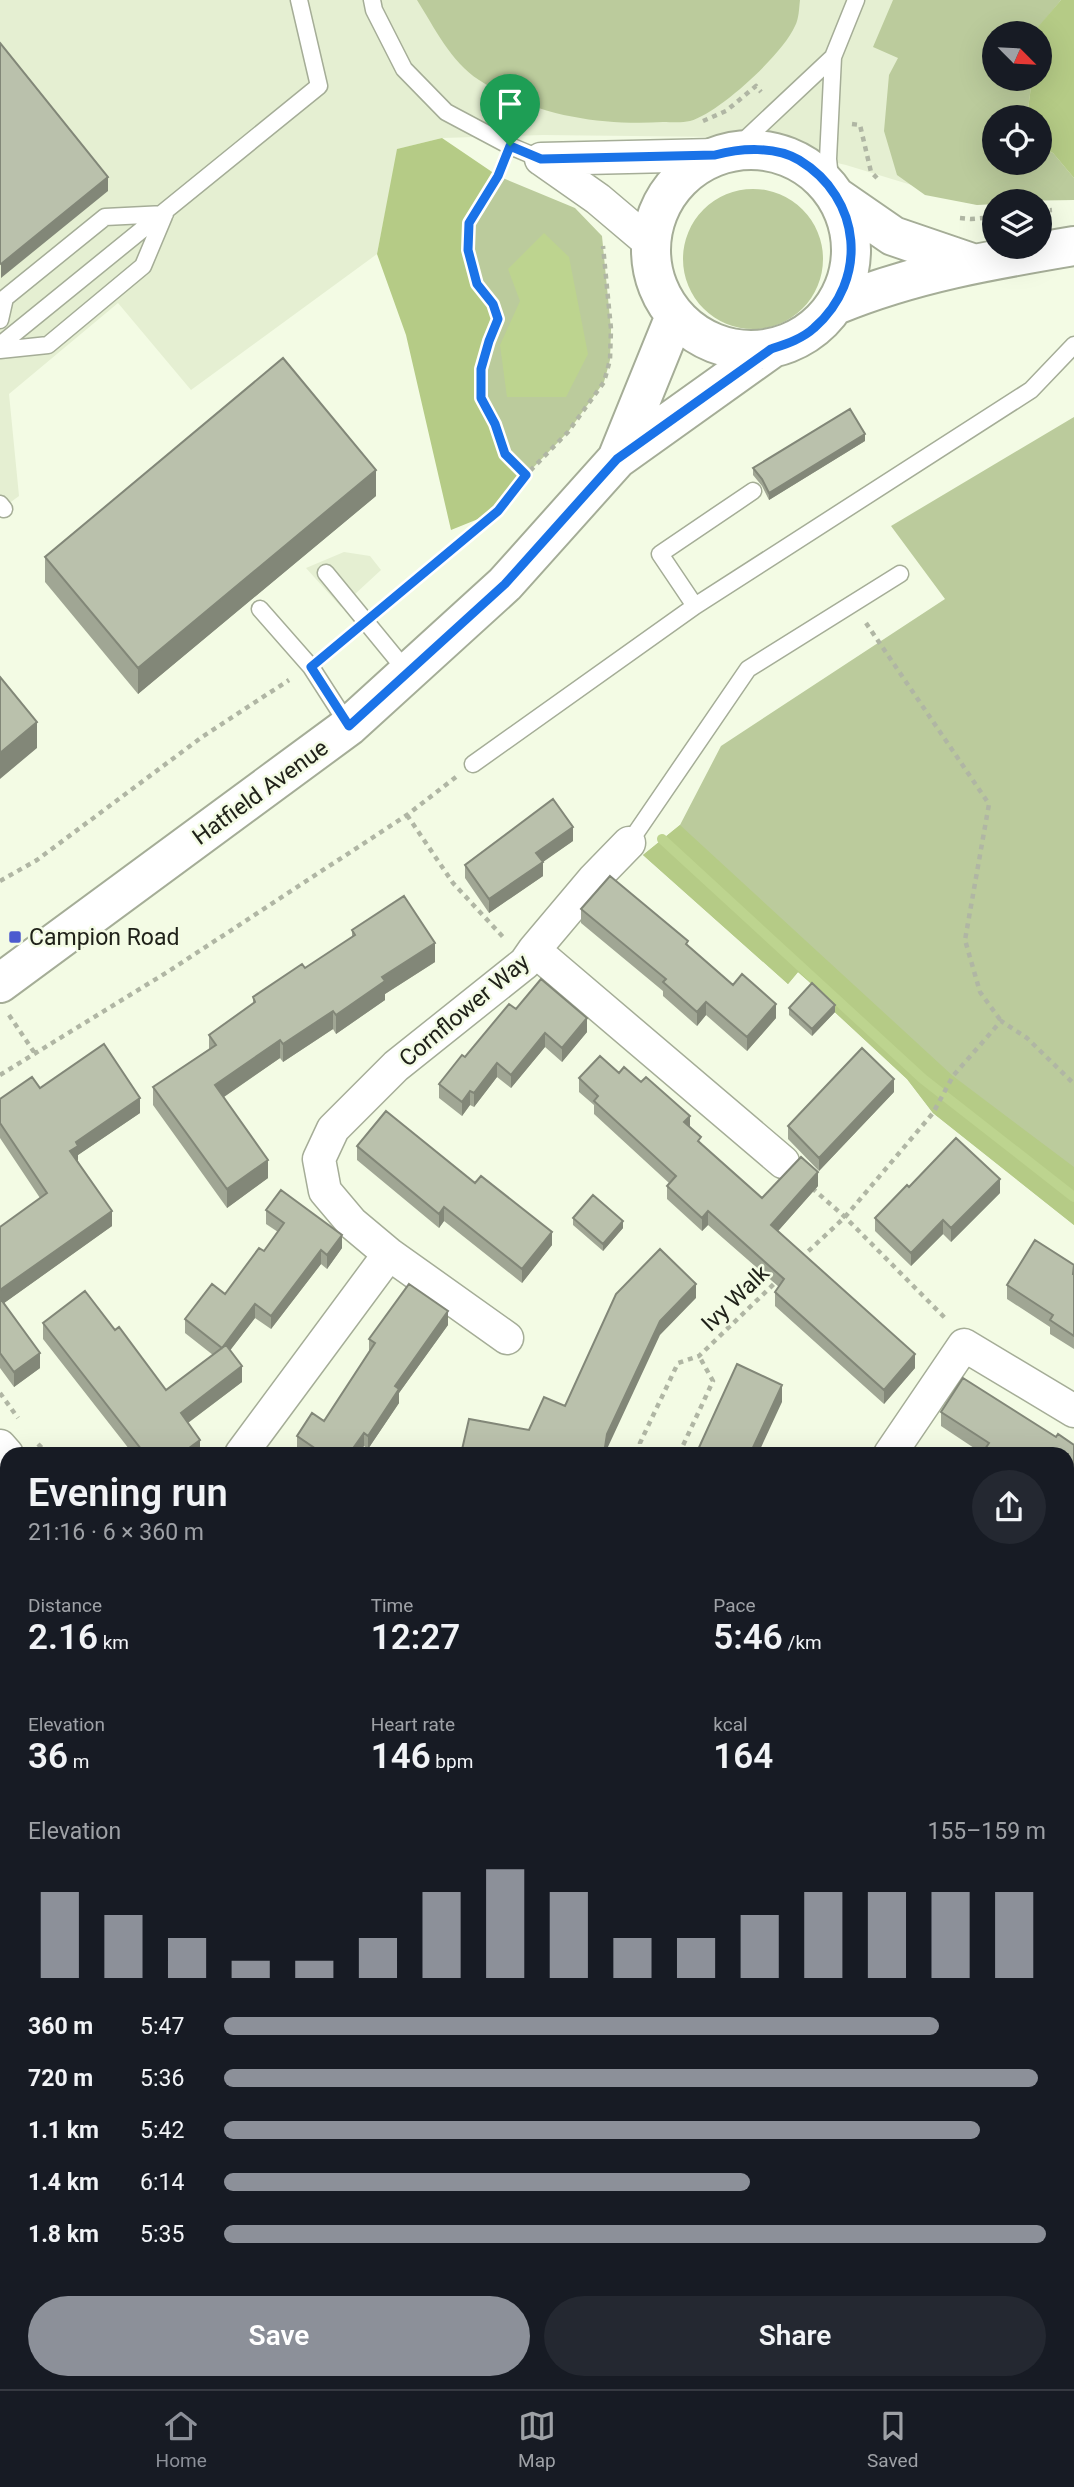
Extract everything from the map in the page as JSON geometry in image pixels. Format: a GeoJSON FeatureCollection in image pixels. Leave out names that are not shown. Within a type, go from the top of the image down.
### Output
{"type":"FeatureCollection","features":[{"type":"Feature","properties":{"kind":"street"},"geometry":{"type":"LineString","coordinates":[[541,159],[774,151],[799,160],[834,192],[893,236],[972,263]]}},
{"type":"Feature","properties":{"kind":"street"},"geometry":{"type":"LineString","coordinates":[[725,152],[702,161],[673,186],[659,207],[650,243],[652,266],[663,298],[675,316],[699,337],[732,349],[771,349],[794,341],[813,330],[836,306],[844,290],[852,257],[851,232],[834,192]]}},
{"type":"Feature","properties":{"kind":"street"},"geometry":{"type":"LineString","coordinates":[[541,159],[611,209],[650,243]]}},
{"type":"Feature","properties":{"kind":"street"},"geometry":{"type":"LineString","coordinates":[[836,306],[877,288],[972,263],[1074,246]]}},
{"type":"Feature","properties":{"kind":"street","name":"Hatfield Avenue"},"geometry":{"type":"LineString","coordinates":[[617,459],[675,316]]}},
{"type":"Feature","properties":{"kind":"street","name":"Hatfield Avenue"},"geometry":{"type":"LineString","coordinates":[[3,998],[349,726],[505,584],[617,459],[771,349]]}},
{"type":"Feature","properties":{"kind":"street"},"geometry":{"type":"LineString","coordinates":[[529,956],[593,880],[629,843]]}},
{"type":"Feature","properties":{"kind":"street","name":"Cornflower Way"},"geometry":{"type":"LineString","coordinates":[[507,1338],[389,1254],[352,1223],[325,1191],[319,1159],[333,1129],[396,1066],[529,956],[783,1162]]}},
{"type":"Feature","properties":{"kind":"street"},"geometry":{"type":"LineString","coordinates":[[246,1447],[389,1254]]}},
{"type":"Feature","properties":{"kind":"street"},"geometry":{"type":"LineString","coordinates":[[895,1447],[964,1345],[1074,1411]]}},
{"type":"Feature","properties":{"kind":"lane"},"geometry":{"type":"LineString","coordinates":[[0,348],[319,86],[299,0]]}},
{"type":"Feature","properties":{"kind":"lane"},"geometry":{"type":"LineString","coordinates":[[372,0],[374,10],[404,69],[446,111],[510,146],[541,159]]}},
{"type":"Feature","properties":{"kind":"lane"},"geometry":{"type":"LineString","coordinates":[[834,192],[828,159],[833,57],[856,0]]}},
{"type":"Feature","properties":{"kind":"lane"},"geometry":{"type":"LineString","coordinates":[[725,152],[833,57]]}},
{"type":"Feature","properties":{"kind":"lane"},"geometry":{"type":"LineString","coordinates":[[0,320],[5,298],[105,217],[165,214]]}},
{"type":"Feature","properties":{"kind":"lane"},"geometry":{"type":"LineString","coordinates":[[0,348],[48,345],[144,266],[165,214]]}},
{"type":"Feature","properties":{"kind":"lane"},"geometry":{"type":"LineString","coordinates":[[473,764],[695,606],[1031,390],[1074,345]]}},
{"type":"Feature","properties":{"kind":"lane"},"geometry":{"type":"LineString","coordinates":[[695,606],[660,554],[752,491]]}},
{"type":"Feature","properties":{"kind":"lane"},"geometry":{"type":"LineString","coordinates":[[326,572],[408,673]]}},
{"type":"Feature","properties":{"kind":"lane"},"geometry":{"type":"LineString","coordinates":[[629,843],[748,669],[900,574]]}},
{"type":"Feature","properties":{"kind":"lane"},"geometry":{"type":"LineString","coordinates":[[260,609],[311,667],[349,726]]}},
{"type":"Feature","properties":{"kind":"path"},"geometry":{"type":"LineString","coordinates":[[510,146],[498,176],[469,223],[468,250],[477,284],[493,304],[498,319],[481,369],[481,398],[495,424],[505,454],[526,475]]}},
{"type":"Feature","properties":{"kind":"path"},"geometry":{"type":"LineString","coordinates":[[0,881],[37,860],[202,737],[311,667],[498,511],[526,475],[568,432],[604,382],[610,360],[611,329],[602,236],[611,209]]}},
{"type":"Feature","properties":{"kind":"path"},"geometry":{"type":"LineString","coordinates":[[852,603],[989,804],[965,940],[980,992],[1001,1021],[1027,1038],[1074,1084]]}},
{"type":"Feature","properties":{"kind":"path"},"geometry":{"type":"LineString","coordinates":[[0,1074],[169,971],[407,815],[473,764]]}},
{"type":"Feature","properties":{"kind":"path"},"geometry":{"type":"LineString","coordinates":[[407,815],[453,883],[529,956]]}},
{"type":"Feature","properties":{"kind":"path"},"geometry":{"type":"LineString","coordinates":[[3,998],[34,1052]]}},
{"type":"Feature","properties":{"kind":"path","name":"Ivy Walk"},"geometry":{"type":"LineString","coordinates":[[797,1263],[845,1217],[933,1112],[953,1076],[1001,1021]]}},
{"type":"Feature","properties":{"kind":"path"},"geometry":{"type":"LineString","coordinates":[[783,1162],[845,1217],[955,1327],[964,1345]]}},
{"type":"Feature","properties":{"kind":"path","name":"Ivy Walk"},"geometry":{"type":"LineString","coordinates":[[639,1447],[678,1363],[699,1356],[787,1272]]}},
{"type":"Feature","properties":{"kind":"path"},"geometry":{"type":"LineString","coordinates":[[682,1447],[713,1381],[699,1356]]}},
{"type":"Feature","properties":{"kind":"shaded area"},"geometry":{"type":"Polygon","coordinates":[[[0,0],[1074,0],[1074,200],[1052,200],[1052,189],[982,189],[982,205],[977,205],[846,165],[724,137],[543,135],[442,138],[398,149],[377,254],[191,390],[118,303],[9,394],[19,496],[0,510],[0,0]]]}},
{"type":"Feature","properties":{"kind":"shaded area"},"geometry":{"type":"Polygon","coordinates":[[[417,0],[800,0],[797,20],[788,38],[778,52],[733,95],[690,121],[639,123],[568,116],[521,102],[500,92],[469,73],[460,64],[417,0]]]}},
{"type":"Feature","properties":{"kind":"shaded area"},"geometry":{"type":"Polygon","coordinates":[[[893,0],[1061,0],[1044,21],[982,21],[982,91],[1030,91],[1029,105],[982,105],[982,175],[1052,175],[1052,153],[1074,178],[1074,200],[1052,200],[1052,189],[982,189],[982,205],[977,205],[925,195],[897,175],[884,131],[889,75],[898,58],[873,47],[893,0]]]}},
{"type":"Feature","properties":{"kind":"shaded area"},"geometry":{"type":"Polygon","coordinates":[[[1061,0],[1074,0],[1074,178],[1052,153],[1052,105],[1029,105],[1030,91],[1052,91],[1052,21],[1043,21],[1061,0]]]}},
{"type":"Feature","properties":{"kind":"shaded area"},"geometry":{"type":"Polygon","coordinates":[[[442,138],[498,176],[469,223],[468,250],[476,281],[491,301],[498,319],[481,369],[480,399],[495,423],[505,454],[526,475],[498,511],[451,530],[406,335],[377,254],[397,149],[442,138]]]}},
{"type":"Feature","properties":{"kind":"shaded area"},"geometry":{"type":"Polygon","coordinates":[[[498,176],[575,208],[602,236],[611,329],[610,360],[604,382],[568,432],[526,475],[505,454],[495,423],[480,399],[481,369],[498,319],[474,273],[467,247],[467,235],[471,217],[498,176]]]}},
{"type":"Feature","properties":{"kind":"shaded area"},"geometry":{"type":"Polygon","coordinates":[[[753,189],[780,194],[802,210],[818,232],[823,259],[818,286],[802,308],[780,324],[753,329],[726,324],[704,308],[688,286],[683,259],[688,232],[704,210],[726,194],[753,189]]]}},
{"type":"Feature","properties":{"kind":"shaded area"},"geometry":{"type":"Polygon","coordinates":[[[544,233],[569,257],[588,354],[566,397],[507,397],[500,345],[520,301],[508,269],[544,233]]]}},
{"type":"Feature","properties":{"kind":"shaded area"},"geometry":{"type":"Polygon","coordinates":[[[1074,417],[1074,1225],[933,1113],[907,1079],[812,991],[815,987],[798,972],[788,984],[643,855],[680,825],[721,746],[945,599],[891,526],[1074,417]]]}},
{"type":"Feature","properties":{"kind":"shaded area"},"geometry":{"type":"Polygon","coordinates":[[[344,552],[370,556],[381,570],[341,607],[306,568],[344,552]]]}},
{"type":"Feature","properties":{"kind":"shaded area"},"geometry":{"type":"Polygon","coordinates":[[[680,825],[953,1076],[1074,1167],[1074,1225],[933,1113],[907,1079],[812,991],[815,987],[798,972],[788,984],[643,855],[680,825]]]}},
{"type":"Feature","properties":{"kind":"building"},"geometry":{"type":"Polygon","coordinates":[[[0,43],[108,177],[1,264],[0,263],[0,43]]]}},
{"type":"Feature","properties":{"kind":"building"},"geometry":{"type":"Polygon","coordinates":[[[283,358],[376,470],[138,668],[45,557],[283,358]]]}},
{"type":"Feature","properties":{"kind":"building"},"geometry":{"type":"Polygon","coordinates":[[[850,409],[865,434],[769,493],[753,468],[850,409]]]}},
{"type":"Feature","properties":{"kind":"building"},"geometry":{"type":"Polygon","coordinates":[[[0,677],[37,722],[0,753],[0,677]]]}},
{"type":"Feature","properties":{"kind":"building"},"geometry":{"type":"Polygon","coordinates":[[[553,799],[573,827],[536,853],[543,862],[489,899],[465,865],[553,799]]]}},
{"type":"Feature","properties":{"kind":"building"},"geometry":{"type":"Polygon","coordinates":[[[610,876],[688,941],[686,944],[733,985],[742,974],[776,1004],[747,1037],[706,1002],[697,1012],[663,982],[666,979],[581,909],[610,876]]]}},
{"type":"Feature","properties":{"kind":"building"},"geometry":{"type":"Polygon","coordinates":[[[404,896],[435,943],[382,977],[385,981],[336,1015],[333,1011],[283,1044],[280,1040],[215,1085],[268,1160],[227,1189],[153,1087],[216,1045],[209,1035],[255,1002],[253,997],[302,964],[305,968],[355,935],[352,930],[404,896]]]}},
{"type":"Feature","properties":{"kind":"building"},"geometry":{"type":"Polygon","coordinates":[[[541,979],[587,1018],[562,1048],[545,1033],[511,1075],[497,1063],[474,1093],[470,1091],[462,1102],[439,1084],[509,1004],[516,1009],[541,979]]]}},
{"type":"Feature","properties":{"kind":"building"},"geometry":{"type":"Polygon","coordinates":[[[812,983],[835,1005],[812,1029],[789,1008],[812,983]]]}},
{"type":"Feature","properties":{"kind":"building"},"geometry":{"type":"Polygon","coordinates":[[[104,1044],[140,1098],[76,1142],[78,1146],[70,1151],[112,1211],[0,1290],[0,1227],[47,1193],[0,1123],[0,1099],[32,1077],[40,1088],[104,1044]]]}},
{"type":"Feature","properties":{"kind":"building"},"geometry":{"type":"Polygon","coordinates":[[[862,1048],[894,1079],[819,1158],[788,1126],[862,1048]]]}},
{"type":"Feature","properties":{"kind":"building"},"geometry":{"type":"Polygon","coordinates":[[[600,1056],[619,1073],[624,1067],[641,1082],[646,1077],[690,1116],[684,1122],[701,1137],[698,1141],[762,1198],[801,1157],[818,1172],[771,1225],[915,1354],[884,1390],[775,1292],[784,1279],[708,1211],[702,1218],[667,1186],[676,1176],[594,1101],[598,1096],[579,1078],[600,1056]]]}},
{"type":"Feature","properties":{"kind":"building"},"geometry":{"type":"Polygon","coordinates":[[[386,1111],[475,1183],[481,1176],[552,1232],[522,1269],[444,1207],[439,1214],[357,1146],[386,1111]]]}},
{"type":"Feature","properties":{"kind":"building"},"geometry":{"type":"Polygon","coordinates":[[[956,1138],[1000,1179],[951,1228],[943,1220],[911,1253],[875,1218],[956,1138]]]}},
{"type":"Feature","properties":{"kind":"building"},"geometry":{"type":"Polygon","coordinates":[[[281,1190],[342,1235],[327,1255],[321,1250],[271,1316],[255,1304],[222,1348],[185,1319],[212,1284],[225,1294],[259,1248],[264,1251],[284,1223],[266,1210],[281,1190]]]}},
{"type":"Feature","properties":{"kind":"building"},"geometry":{"type":"Polygon","coordinates":[[[593,1195],[623,1221],[603,1244],[573,1218],[593,1195]]]}},
{"type":"Feature","properties":{"kind":"building"},"geometry":{"type":"Polygon","coordinates":[[[1035,1240],[1074,1265],[1074,1336],[1050,1320],[1053,1315],[1007,1285],[1035,1240]]]}},
{"type":"Feature","properties":{"kind":"building"},"geometry":{"type":"Polygon","coordinates":[[[660,1249],[696,1284],[660,1321],[607,1434],[605,1447],[463,1447],[469,1419],[529,1430],[544,1397],[565,1406],[616,1294],[660,1249]]]}},
{"type":"Feature","properties":{"kind":"building"},"geometry":{"type":"Polygon","coordinates":[[[409,1284],[448,1311],[395,1386],[399,1389],[368,1436],[364,1433],[354,1447],[313,1447],[297,1436],[312,1413],[324,1421],[375,1343],[369,1339],[409,1284]]]}},
{"type":"Feature","properties":{"kind":"building"},"geometry":{"type":"Polygon","coordinates":[[[85,1291],[115,1330],[119,1327],[166,1390],[226,1345],[242,1366],[181,1413],[200,1440],[190,1447],[140,1447],[43,1323],[85,1291]]]}},
{"type":"Feature","properties":{"kind":"building"},"geometry":{"type":"Polygon","coordinates":[[[0,1298],[40,1353],[14,1372],[0,1353],[0,1298]]]}},
{"type":"Feature","properties":{"kind":"building"},"geometry":{"type":"Polygon","coordinates":[[[737,1364],[782,1385],[753,1447],[699,1447],[737,1364]]]}},
{"type":"Feature","properties":{"kind":"building"},"geometry":{"type":"Polygon","coordinates":[[[963,1378],[1056,1437],[1058,1434],[1074,1447],[986,1447],[989,1443],[941,1412],[963,1378]]]}},
{"type":"Feature","properties":{"kind":"waterway"},"geometry":{"type":"LineString","coordinates":[[662,839],[923,1079],[1074,1197]]}},
{"type":"Feature","properties":{"kind":"place","name":"Campion Road"},"geometry":{"type":"Point","coordinates":[15,937]}},
{"type":"Feature","properties":{"kind":"route"},"geometry":{"type":"LineString","coordinates":[[510,146],[541,159],[715,155],[735,149],[774,151],[799,160],[831,187],[851,232],[852,257],[844,290],[836,306],[813,330],[794,341],[771,349],[617,459],[505,584],[349,726],[311,667],[498,511],[526,475],[505,454],[495,424],[481,398],[481,369],[498,319],[493,304],[477,284],[468,250],[469,223],[498,176],[510,146]]}}]}
